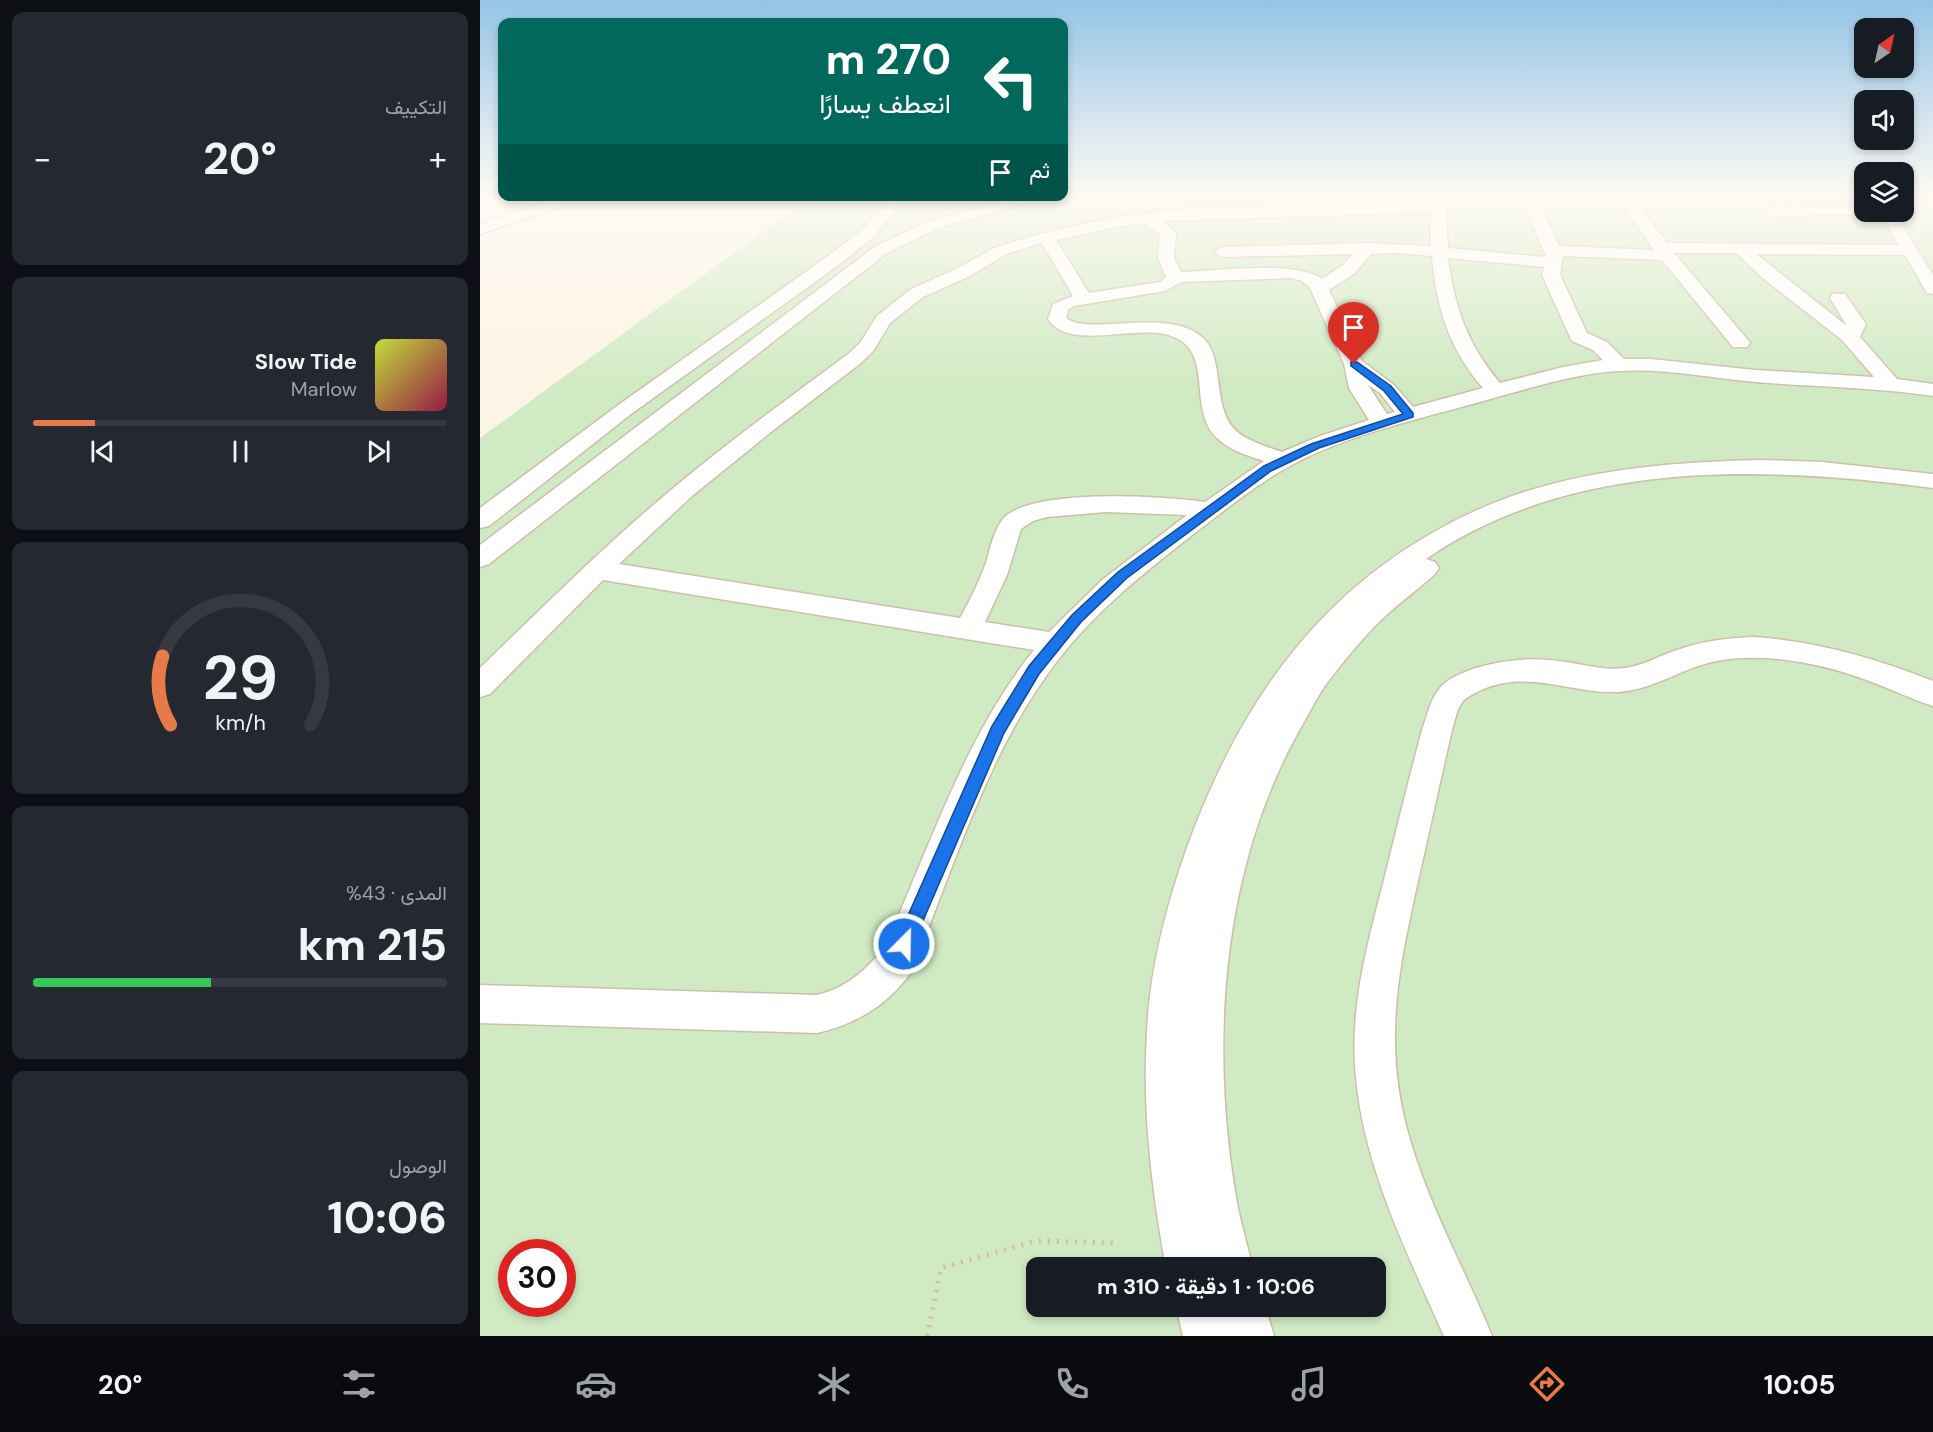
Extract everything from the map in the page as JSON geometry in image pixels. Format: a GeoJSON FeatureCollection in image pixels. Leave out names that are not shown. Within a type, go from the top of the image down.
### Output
{"type":"FeatureCollection","features":[{"type":"Feature","properties":{"kind":"street"},"geometry":{"type":"LineString","coordinates":[[480,520],[624,410],[834,260]]}},
{"type":"Feature","properties":{"kind":"street"},"geometry":{"type":"LineString","coordinates":[[480,558],[865,260]]}},
{"type":"Feature","properties":{"kind":"street"},"geometry":{"type":"LineString","coordinates":[[480,686],[597,570],[727,455],[854,359],[867,346],[883,320],[917,293],[964,272],[983,260]]}},
{"type":"Feature","properties":{"kind":"street"},"geometry":{"type":"LineString","coordinates":[[1053,260],[1083,298]]}},
{"type":"Feature","properties":{"kind":"street"},"geometry":{"type":"LineString","coordinates":[[1168,260],[1175,278]]}},
{"type":"Feature","properties":{"kind":"street"},"geometry":{"type":"LineString","coordinates":[[1319,290],[1349,269],[1356,260]]}},
{"type":"Feature","properties":{"kind":"street"},"geometry":{"type":"LineString","coordinates":[[1440,260],[1443,288],[1460,340],[1472,363],[1496,391]]}},
{"type":"Feature","properties":{"kind":"street"},"geometry":{"type":"LineString","coordinates":[[1553,260],[1551,275],[1579,337],[1600,346],[1618,364]]}},
{"type":"Feature","properties":{"kind":"street"},"geometry":{"type":"LineString","coordinates":[[1671,260],[1740,343]]}},
{"type":"Feature","properties":{"kind":"street"},"geometry":{"type":"LineString","coordinates":[[1754,260],[1849,336],[1890,383]]}},
{"type":"Feature","properties":{"kind":"street"},"geometry":{"type":"LineString","coordinates":[[1916,260],[1933,289]]}},
{"type":"Feature","properties":{"kind":"street"},"geometry":{"type":"LineString","coordinates":[[1283,460],[1243,444],[1223,431],[1216,423],[1205,356],[1196,343],[1184,335],[1167,330],[1123,327],[1081,329],[1060,323],[1056,315],[1059,308],[1083,298],[1166,286],[1175,278],[1292,273],[1312,280],[1354,364],[1360,391],[1382,423]]}},
{"type":"Feature","properties":{"kind":"street"},"geometry":{"type":"LineString","coordinates":[[1839,298],[1857,324],[1854,333],[1849,336]]}},
{"type":"Feature","properties":{"kind":"street"},"geometry":{"type":"LineString","coordinates":[[1579,337],[1575,348],[1588,368]]}},
{"type":"Feature","properties":{"kind":"street"},"geometry":{"type":"LineString","coordinates":[[1354,364],[1388,388],[1409,415]]}},
{"type":"Feature","properties":{"kind":"street"},"geometry":{"type":"LineString","coordinates":[[480,1004],[817,1014],[836,1011],[871,991],[897,961],[998,730],[1027,680],[1054,643],[1084,610],[1115,582],[1254,477],[1283,460],[1409,415],[1588,368],[1618,364],[1756,376],[1890,383],[1933,390]]}},
{"type":"Feature","properties":{"kind":"street"},"geometry":{"type":"LineString","coordinates":[[1187,1257],[1172,1168],[1166,1100],[1169,996],[1182,918],[1226,786],[1247,742],[1289,673],[1333,621],[1380,578],[1432,543],[1488,514],[1568,489],[1663,472],[1764,466],[1848,470],[1933,481]]}},
{"type":"Feature","properties":{"kind":"street"},"geometry":{"type":"LineString","coordinates":[[1227,1257],[1216,1214],[1204,1092],[1206,986],[1213,930],[1236,834],[1268,755],[1307,689],[1353,631],[1406,582],[1465,545],[1529,516],[1596,495],[1664,483],[1733,478],[1810,478],[1933,491]]}},
{"type":"Feature","properties":{"kind":"street"},"geometry":{"type":"LineString","coordinates":[[968,629],[989,587],[1012,524],[1028,512],[1049,508],[1149,503],[1180,504],[1209,510]]}},
{"type":"Feature","properties":{"kind":"street"},"geometry":{"type":"LineString","coordinates":[[597,570],[1054,643]]}},
{"type":"Feature","properties":{"kind":"street"},"geometry":{"type":"LineString","coordinates":[[1468,1336],[1402,1186],[1381,1105],[1375,1067],[1374,1035],[1378,979],[1437,730],[1450,696],[1476,680],[1506,671],[1542,670],[1596,680],[1630,680],[1645,676],[1694,654],[1741,648],[1793,651],[1849,662],[1933,694]]}},
{"type":"Feature","properties":{"kind":"street"},"geometry":{"type":"LineString","coordinates":[[1202,1317],[1207,1336]]}},
{"type":"Feature","properties":{"kind":"street"},"geometry":{"type":"LineString","coordinates":[[1244,1317],[1250,1336]]}},
{"type":"Feature","properties":{"kind":"path"},"geometry":{"type":"LineString","coordinates":[[927,1336],[942,1268],[1036,1241],[1113,1243]]}},
{"type":"Feature","properties":{"kind":"green space"},"geometry":{"type":"Polygon","coordinates":[[[724,260],[1933,260],[1933,1336],[480,1336],[480,438],[724,260]]]}},
{"type":"Feature","properties":{"kind":"route"},"geometry":{"type":"LineString","coordinates":[[904,944],[998,730],[1034,670],[1076,618],[1123,575],[1267,468],[1315,446],[1409,415],[1388,388],[1354,364]]}}]}
